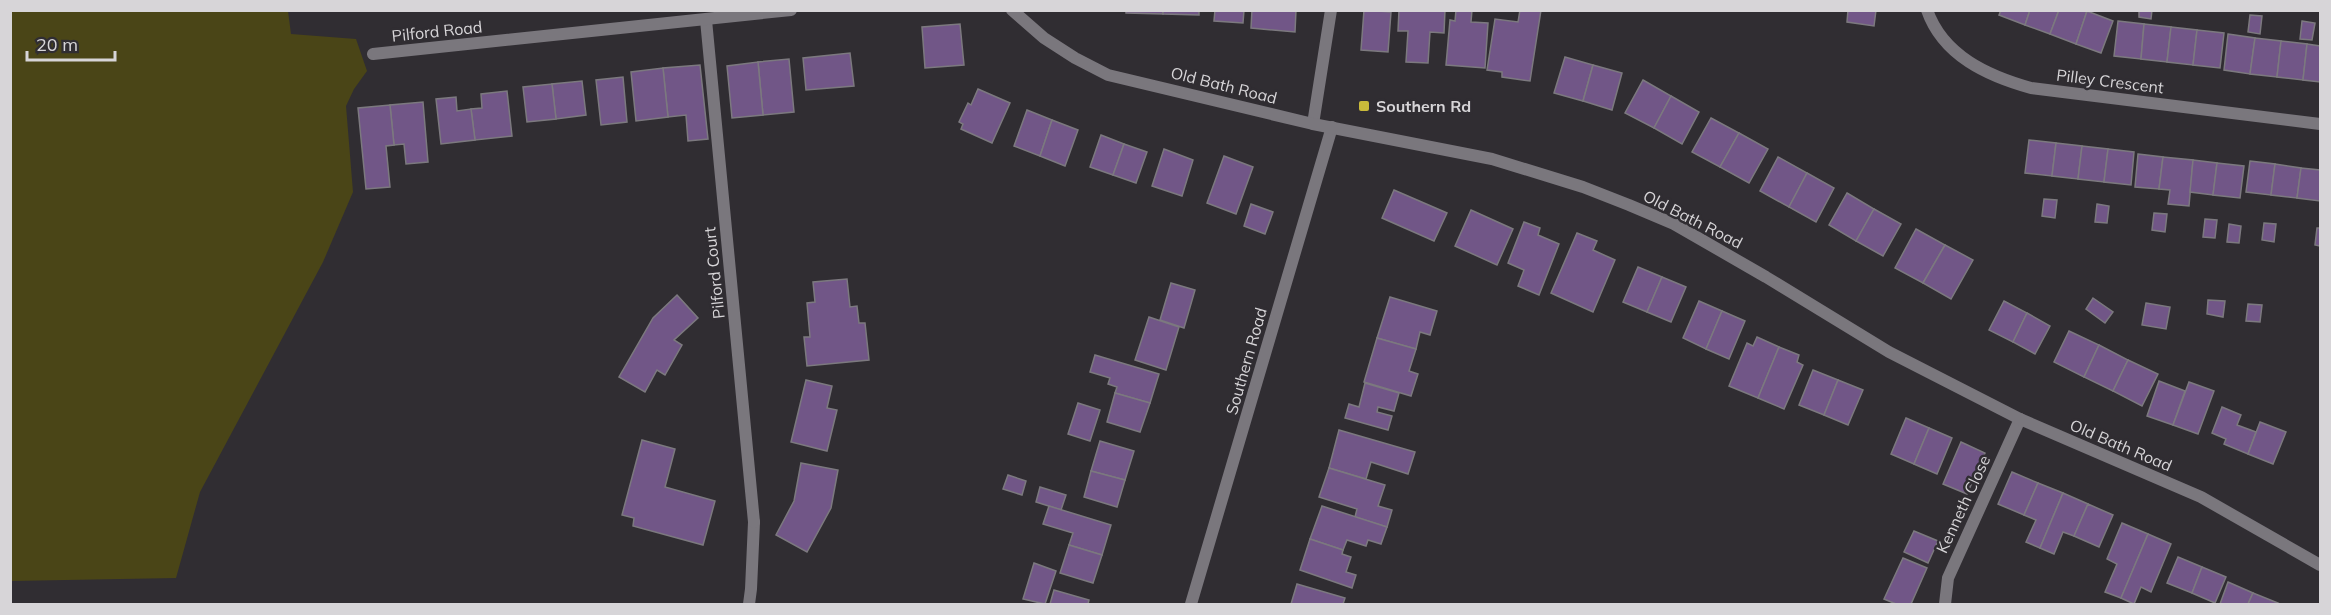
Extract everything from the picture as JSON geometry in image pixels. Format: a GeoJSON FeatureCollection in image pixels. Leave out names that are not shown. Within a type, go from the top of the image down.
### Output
{"type":"FeatureCollection","features":[{"type":"Feature","properties":{"kind":"street","name":"Pilford Road"},"geometry":{"type":"LineString","coordinates":[[373,54],[791,10]]}},
{"type":"Feature","properties":{"kind":"street","name":"Old Bath Road"},"geometry":{"type":"LineString","coordinates":[[1012,10],[1044,38],[1108,75],[1313,124],[1492,159],[1583,187],[1674,224],[1889,352],[2020,419],[2201,497],[2320,566]]}},
{"type":"Feature","properties":{"kind":"street"},"geometry":{"type":"LineString","coordinates":[[1313,124],[1331,10]]}},
{"type":"Feature","properties":{"kind":"street","name":"Pilley Crescent"},"geometry":{"type":"LineString","coordinates":[[1927,10],[1941,38],[1954,52],[1971,64],[2010,82],[2031,88],[2320,124]]}},
{"type":"Feature","properties":{"kind":"street","name":"Pilford Court"},"geometry":{"type":"LineString","coordinates":[[706,20],[754,522],[752,589],[749,604]]}},
{"type":"Feature","properties":{"kind":"street","name":"Southern Road"},"geometry":{"type":"LineString","coordinates":[[1191,604],[1332,127]]}},
{"type":"Feature","properties":{"kind":"street","name":"Kenneth Close"},"geometry":{"type":"LineString","coordinates":[[1944,604],[1948,578],[2020,419]]}},
{"type":"Feature","properties":{"kind":"shaded area"},"geometry":{"type":"Polygon","coordinates":[[[10,11],[288,11],[291,34],[356,39],[367,71],[354,89],[346,106],[353,192],[323,262],[200,492],[176,578],[11,581],[10,11]]]}},
{"type":"Feature","properties":{"kind":"building"},"geometry":{"type":"Polygon","coordinates":[[[1126,10],[1163,10],[1163,14],[1126,13],[1126,10]]]}},
{"type":"Feature","properties":{"kind":"building"},"geometry":{"type":"Polygon","coordinates":[[[1163,10],[1199,10],[1199,15],[1163,14],[1163,10]]]}},
{"type":"Feature","properties":{"kind":"building"},"geometry":{"type":"Polygon","coordinates":[[[1215,10],[1244,10],[1243,23],[1214,21],[1215,10]]]}},
{"type":"Feature","properties":{"kind":"building"},"geometry":{"type":"Polygon","coordinates":[[[1252,10],[1296,10],[1295,32],[1251,28],[1252,10]]]}},
{"type":"Feature","properties":{"kind":"building"},"geometry":{"type":"Polygon","coordinates":[[[1364,10],[1391,12],[1388,52],[1361,50],[1364,10]]]}},
{"type":"Feature","properties":{"kind":"building"},"geometry":{"type":"Polygon","coordinates":[[[1399,10],[1445,10],[1444,33],[1430,32],[1428,63],[1406,62],[1408,31],[1398,31],[1399,10]]]}},
{"type":"Feature","properties":{"kind":"building"},"geometry":{"type":"Polygon","coordinates":[[[1456,10],[1472,10],[1471,22],[1488,23],[1485,68],[1446,65],[1450,20],[1455,21],[1456,10]]]}},
{"type":"Feature","properties":{"kind":"building"},"geometry":{"type":"Polygon","coordinates":[[[1520,10],[1541,10],[1530,81],[1502,77],[1502,72],[1487,70],[1495,19],[1518,22],[1520,10]]]}},
{"type":"Feature","properties":{"kind":"building"},"geometry":{"type":"Polygon","coordinates":[[[1848,10],[1876,10],[1874,26],[1847,22],[1848,10]]]}},
{"type":"Feature","properties":{"kind":"building"},"geometry":{"type":"Polygon","coordinates":[[[2001,10],[2030,10],[2025,25],[1999,15],[2001,10]]]}},
{"type":"Feature","properties":{"kind":"building"},"geometry":{"type":"Polygon","coordinates":[[[2030,10],[2059,10],[2050,34],[2025,25],[2030,10]]]}},
{"type":"Feature","properties":{"kind":"building"},"geometry":{"type":"Polygon","coordinates":[[[2059,10],[2087,11],[2076,44],[2050,34],[2059,10]]]}},
{"type":"Feature","properties":{"kind":"building"},"geometry":{"type":"Polygon","coordinates":[[[2139,10],[2152,10],[2151,19],[2139,17],[2139,10]]]}},
{"type":"Feature","properties":{"kind":"building"},"geometry":{"type":"Polygon","coordinates":[[[2087,11],[2113,21],[2101,53],[2076,44],[2087,11]]]}},
{"type":"Feature","properties":{"kind":"building"},"geometry":{"type":"Polygon","coordinates":[[[2250,15],[2262,16],[2260,34],[2248,32],[2250,15]]]}},
{"type":"Feature","properties":{"kind":"building"},"geometry":{"type":"Polygon","coordinates":[[[2118,21],[2144,24],[2141,59],[2114,56],[2118,21]]]}},
{"type":"Feature","properties":{"kind":"building"},"geometry":{"type":"Polygon","coordinates":[[[2302,21],[2315,23],[2312,40],[2300,39],[2302,21]]]}},
{"type":"Feature","properties":{"kind":"building"},"geometry":{"type":"Polygon","coordinates":[[[960,24],[964,65],[925,68],[922,27],[960,24]]]}},
{"type":"Feature","properties":{"kind":"building"},"geometry":{"type":"Polygon","coordinates":[[[2144,24],[2171,27],[2167,62],[2141,59],[2144,24]]]}},
{"type":"Feature","properties":{"kind":"building"},"geometry":{"type":"Polygon","coordinates":[[[2171,27],[2197,30],[2193,65],[2167,62],[2171,27]]]}},
{"type":"Feature","properties":{"kind":"building"},"geometry":{"type":"Polygon","coordinates":[[[2197,30],[2224,33],[2220,68],[2193,65],[2197,30]]]}},
{"type":"Feature","properties":{"kind":"building"},"geometry":{"type":"Polygon","coordinates":[[[2228,34],[2255,38],[2250,74],[2224,70],[2228,34]]]}},
{"type":"Feature","properties":{"kind":"building"},"geometry":{"type":"Polygon","coordinates":[[[2255,38],[2281,41],[2277,77],[2250,74],[2255,38]]]}},
{"type":"Feature","properties":{"kind":"building"},"geometry":{"type":"Polygon","coordinates":[[[2281,41],[2307,44],[2303,80],[2277,77],[2281,41]]]}},
{"type":"Feature","properties":{"kind":"building"},"geometry":{"type":"Polygon","coordinates":[[[2307,44],[2320,46],[2320,82],[2303,80],[2307,44]]]}},
{"type":"Feature","properties":{"kind":"building"},"geometry":{"type":"Polygon","coordinates":[[[850,53],[854,86],[806,90],[803,58],[850,53]]]}},
{"type":"Feature","properties":{"kind":"building"},"geometry":{"type":"Polygon","coordinates":[[[1565,57],[1593,65],[1583,101],[1554,93],[1565,57]]]}},
{"type":"Feature","properties":{"kind":"building"},"geometry":{"type":"Polygon","coordinates":[[[789,59],[794,112],[763,115],[758,62],[789,59]]]}},
{"type":"Feature","properties":{"kind":"building"},"geometry":{"type":"Polygon","coordinates":[[[758,62],[763,115],[732,118],[727,66],[758,62]]]}},
{"type":"Feature","properties":{"kind":"building"},"geometry":{"type":"Polygon","coordinates":[[[700,65],[708,139],[688,141],[686,115],[668,117],[663,68],[700,65]]]}},
{"type":"Feature","properties":{"kind":"building"},"geometry":{"type":"Polygon","coordinates":[[[1593,65],[1622,73],[1612,110],[1583,101],[1593,65]]]}},
{"type":"Feature","properties":{"kind":"building"},"geometry":{"type":"Polygon","coordinates":[[[663,68],[668,117],[636,121],[631,72],[663,68]]]}},
{"type":"Feature","properties":{"kind":"building"},"geometry":{"type":"Polygon","coordinates":[[[623,77],[627,122],[601,125],[596,80],[623,77]]]}},
{"type":"Feature","properties":{"kind":"building"},"geometry":{"type":"Polygon","coordinates":[[[1643,80],[1671,96],[1654,128],[1625,113],[1643,80]]]}},
{"type":"Feature","properties":{"kind":"building"},"geometry":{"type":"Polygon","coordinates":[[[582,81],[586,115],[556,119],[552,84],[582,81]]]}},
{"type":"Feature","properties":{"kind":"building"},"geometry":{"type":"Polygon","coordinates":[[[552,84],[556,119],[527,122],[523,87],[552,84]]]}},
{"type":"Feature","properties":{"kind":"building"},"geometry":{"type":"Polygon","coordinates":[[[978,89],[1010,103],[992,143],[961,129],[963,124],[959,122],[968,103],[971,105],[978,89]]]}},
{"type":"Feature","properties":{"kind":"building"},"geometry":{"type":"Polygon","coordinates":[[[507,91],[512,136],[475,140],[471,109],[482,108],[481,94],[507,91]]]}},
{"type":"Feature","properties":{"kind":"building"},"geometry":{"type":"Polygon","coordinates":[[[1671,96],[1699,112],[1682,144],[1654,128],[1671,96]]]}},
{"type":"Feature","properties":{"kind":"building"},"geometry":{"type":"Polygon","coordinates":[[[456,97],[457,111],[471,109],[475,140],[441,144],[436,99],[456,97]]]}},
{"type":"Feature","properties":{"kind":"building"},"geometry":{"type":"Polygon","coordinates":[[[423,102],[428,162],[406,164],[404,144],[394,145],[390,105],[423,102]]]}},
{"type":"Feature","properties":{"kind":"building"},"geometry":{"type":"Polygon","coordinates":[[[390,105],[394,145],[386,146],[390,187],[366,189],[358,108],[390,105]]]}},
{"type":"Feature","properties":{"kind":"building"},"geometry":{"type":"Polygon","coordinates":[[[1027,110],[1052,120],[1040,156],[1014,146],[1027,110]]]}},
{"type":"Feature","properties":{"kind":"building"},"geometry":{"type":"Polygon","coordinates":[[[1711,118],[1739,133],[1720,167],[1692,152],[1711,118]]]}},
{"type":"Feature","properties":{"kind":"building"},"geometry":{"type":"Polygon","coordinates":[[[1052,120],[1078,130],[1065,166],[1040,156],[1052,120]]]}},
{"type":"Feature","properties":{"kind":"building"},"geometry":{"type":"Polygon","coordinates":[[[1739,133],[1768,149],[1749,183],[1720,167],[1739,133]]]}},
{"type":"Feature","properties":{"kind":"building"},"geometry":{"type":"Polygon","coordinates":[[[1101,135],[1124,144],[1113,175],[1090,167],[1101,135]]]}},
{"type":"Feature","properties":{"kind":"building"},"geometry":{"type":"Polygon","coordinates":[[[2029,140],[2056,143],[2052,176],[2025,173],[2029,140]]]}},
{"type":"Feature","properties":{"kind":"building"},"geometry":{"type":"Polygon","coordinates":[[[2056,143],[2082,146],[2078,179],[2052,176],[2056,143]]]}},
{"type":"Feature","properties":{"kind":"building"},"geometry":{"type":"Polygon","coordinates":[[[1124,144],[1147,152],[1136,183],[1113,175],[1124,144]]]}},
{"type":"Feature","properties":{"kind":"building"},"geometry":{"type":"Polygon","coordinates":[[[2082,146],[2108,149],[2104,182],[2078,179],[2082,146]]]}},
{"type":"Feature","properties":{"kind":"building"},"geometry":{"type":"Polygon","coordinates":[[[1164,149],[1193,160],[1182,196],[1152,186],[1164,149]]]}},
{"type":"Feature","properties":{"kind":"building"},"geometry":{"type":"Polygon","coordinates":[[[2108,149],[2134,152],[2131,185],[2104,182],[2108,149]]]}},
{"type":"Feature","properties":{"kind":"building"},"geometry":{"type":"Polygon","coordinates":[[[2138,154],[2163,157],[2159,189],[2135,187],[2138,154]]]}},
{"type":"Feature","properties":{"kind":"building"},"geometry":{"type":"Polygon","coordinates":[[[1224,156],[1253,167],[1236,214],[1207,203],[1224,156]]]}},
{"type":"Feature","properties":{"kind":"building"},"geometry":{"type":"Polygon","coordinates":[[[1778,157],[1807,173],[1789,207],[1760,191],[1778,157]]]}},
{"type":"Feature","properties":{"kind":"building"},"geometry":{"type":"Polygon","coordinates":[[[2163,157],[2193,160],[2189,206],[2168,204],[2170,190],[2159,189],[2163,157]]]}},
{"type":"Feature","properties":{"kind":"building"},"geometry":{"type":"Polygon","coordinates":[[[2193,160],[2217,163],[2213,195],[2190,192],[2193,160]]]}},
{"type":"Feature","properties":{"kind":"building"},"geometry":{"type":"Polygon","coordinates":[[[2250,161],[2275,164],[2271,195],[2246,192],[2250,161]]]}},
{"type":"Feature","properties":{"kind":"building"},"geometry":{"type":"Polygon","coordinates":[[[2217,163],[2244,166],[2240,198],[2213,195],[2217,163]]]}},
{"type":"Feature","properties":{"kind":"building"},"geometry":{"type":"Polygon","coordinates":[[[2275,164],[2301,168],[2297,198],[2271,195],[2275,164]]]}},
{"type":"Feature","properties":{"kind":"building"},"geometry":{"type":"Polygon","coordinates":[[[2301,168],[2320,170],[2320,201],[2297,198],[2301,168]]]}},
{"type":"Feature","properties":{"kind":"building"},"geometry":{"type":"Polygon","coordinates":[[[1807,173],[1834,188],[1816,222],[1789,207],[1807,173]]]}},
{"type":"Feature","properties":{"kind":"building"},"geometry":{"type":"Polygon","coordinates":[[[1394,190],[1447,213],[1434,241],[1382,218],[1394,190]]]}},
{"type":"Feature","properties":{"kind":"building"},"geometry":{"type":"Polygon","coordinates":[[[1847,193],[1874,209],[1856,241],[1829,225],[1847,193]]]}},
{"type":"Feature","properties":{"kind":"building"},"geometry":{"type":"Polygon","coordinates":[[[2044,199],[2057,200],[2055,218],[2042,216],[2044,199]]]}},
{"type":"Feature","properties":{"kind":"building"},"geometry":{"type":"Polygon","coordinates":[[[1251,204],[1273,212],[1265,234],[1244,226],[1251,204]]]}},
{"type":"Feature","properties":{"kind":"building"},"geometry":{"type":"Polygon","coordinates":[[[2097,204],[2109,206],[2107,223],[2095,222],[2097,204]]]}},
{"type":"Feature","properties":{"kind":"building"},"geometry":{"type":"Polygon","coordinates":[[[1874,209],[1901,224],[1883,256],[1856,241],[1874,209]]]}},
{"type":"Feature","properties":{"kind":"building"},"geometry":{"type":"Polygon","coordinates":[[[1471,210],[1513,229],[1497,265],[1455,246],[1471,210]]]}},
{"type":"Feature","properties":{"kind":"building"},"geometry":{"type":"Polygon","coordinates":[[[2154,213],[2167,214],[2165,232],[2152,230],[2154,213]]]}},
{"type":"Feature","properties":{"kind":"building"},"geometry":{"type":"Polygon","coordinates":[[[2205,219],[2217,220],[2215,238],[2203,237],[2205,219]]]}},
{"type":"Feature","properties":{"kind":"building"},"geometry":{"type":"Polygon","coordinates":[[[1524,222],[1540,228],[1538,235],[1559,244],[1539,295],[1518,286],[1524,270],[1508,263],[1524,222]]]}},
{"type":"Feature","properties":{"kind":"building"},"geometry":{"type":"Polygon","coordinates":[[[2264,223],[2276,224],[2274,242],[2262,240],[2264,223]]]}},
{"type":"Feature","properties":{"kind":"building"},"geometry":{"type":"Polygon","coordinates":[[[2229,224],[2241,226],[2239,243],[2227,242],[2229,224]]]}},
{"type":"Feature","properties":{"kind":"building"},"geometry":{"type":"Polygon","coordinates":[[[2317,228],[2320,228],[2320,246],[2315,245],[2317,228]]]}},
{"type":"Feature","properties":{"kind":"building"},"geometry":{"type":"Polygon","coordinates":[[[1916,229],[1945,245],[1923,283],[1895,268],[1916,229]]]}},
{"type":"Feature","properties":{"kind":"building"},"geometry":{"type":"Polygon","coordinates":[[[1577,233],[1597,241],[1593,250],[1615,260],[1593,312],[1551,293],[1577,233]]]}},
{"type":"Feature","properties":{"kind":"building"},"geometry":{"type":"Polygon","coordinates":[[[1945,245],[1973,260],[1951,299],[1923,283],[1945,245]]]}},
{"type":"Feature","properties":{"kind":"building"},"geometry":{"type":"Polygon","coordinates":[[[1638,267],[1662,277],[1647,312],[1623,302],[1638,267]]]}},
{"type":"Feature","properties":{"kind":"building"},"geometry":{"type":"Polygon","coordinates":[[[1662,277],[1686,287],[1671,322],[1647,312],[1662,277]]]}},
{"type":"Feature","properties":{"kind":"building"},"geometry":{"type":"Polygon","coordinates":[[[847,279],[850,307],[857,306],[859,323],[865,323],[869,360],[807,366],[804,337],[810,337],[807,303],[815,302],[813,282],[847,279]]]}},
{"type":"Feature","properties":{"kind":"building"},"geometry":{"type":"Polygon","coordinates":[[[1171,283],[1195,290],[1184,328],[1160,320],[1171,283]]]}},
{"type":"Feature","properties":{"kind":"building"},"geometry":{"type":"Polygon","coordinates":[[[677,295],[698,318],[674,340],[682,345],[665,375],[657,370],[645,392],[619,377],[653,318],[677,295]]]}},
{"type":"Feature","properties":{"kind":"building"},"geometry":{"type":"Polygon","coordinates":[[[1390,297],[1437,311],[1430,335],[1420,332],[1416,349],[1377,338],[1390,297]]]}},
{"type":"Feature","properties":{"kind":"building"},"geometry":{"type":"Polygon","coordinates":[[[2093,298],[2113,312],[2105,323],[2086,309],[2093,298]]]}},
{"type":"Feature","properties":{"kind":"building"},"geometry":{"type":"Polygon","coordinates":[[[2208,300],[2225,301],[2223,317],[2207,314],[2208,300]]]}},
{"type":"Feature","properties":{"kind":"building"},"geometry":{"type":"Polygon","coordinates":[[[1699,301],[1722,311],[1706,349],[1683,338],[1699,301]]]}},
{"type":"Feature","properties":{"kind":"building"},"geometry":{"type":"Polygon","coordinates":[[[2004,301],[2027,313],[2013,342],[1989,330],[2004,301]]]}},
{"type":"Feature","properties":{"kind":"building"},"geometry":{"type":"Polygon","coordinates":[[[2146,303],[2170,307],[2166,329],[2142,325],[2146,303]]]}},
{"type":"Feature","properties":{"kind":"building"},"geometry":{"type":"Polygon","coordinates":[[[2248,304],[2262,305],[2260,322],[2246,321],[2248,304]]]}},
{"type":"Feature","properties":{"kind":"building"},"geometry":{"type":"Polygon","coordinates":[[[1722,311],[1745,321],[1729,359],[1706,349],[1722,311]]]}},
{"type":"Feature","properties":{"kind":"building"},"geometry":{"type":"Polygon","coordinates":[[[2027,313],[2050,326],[2035,354],[2013,342],[2027,313]]]}},
{"type":"Feature","properties":{"kind":"building"},"geometry":{"type":"Polygon","coordinates":[[[1149,317],[1179,327],[1166,370],[1135,360],[1149,317]]]}},
{"type":"Feature","properties":{"kind":"building"},"geometry":{"type":"Polygon","coordinates":[[[2069,331],[2099,345],[2084,377],[2054,362],[2069,331]]]}},
{"type":"Feature","properties":{"kind":"building"},"geometry":{"type":"Polygon","coordinates":[[[1757,337],[1779,347],[1758,398],[1729,386],[1747,343],[1753,346],[1757,337]]]}},
{"type":"Feature","properties":{"kind":"building"},"geometry":{"type":"Polygon","coordinates":[[[1377,338],[1416,349],[1409,371],[1418,374],[1411,396],[1364,382],[1377,338]]]}},
{"type":"Feature","properties":{"kind":"building"},"geometry":{"type":"Polygon","coordinates":[[[2099,345],[2128,360],[2113,391],[2084,377],[2099,345]]]}},
{"type":"Feature","properties":{"kind":"building"},"geometry":{"type":"Polygon","coordinates":[[[1779,347],[1799,355],[1797,362],[1803,365],[1784,409],[1758,398],[1779,347]]]}},
{"type":"Feature","properties":{"kind":"building"},"geometry":{"type":"Polygon","coordinates":[[[1095,355],[1159,374],[1150,403],[1115,393],[1117,387],[1108,384],[1110,378],[1090,372],[1095,355]]]}},
{"type":"Feature","properties":{"kind":"building"},"geometry":{"type":"Polygon","coordinates":[[[2128,360],[2158,374],[2142,406],[2113,391],[2128,360]]]}},
{"type":"Feature","properties":{"kind":"building"},"geometry":{"type":"Polygon","coordinates":[[[1813,370],[1838,380],[1824,415],[1799,405],[1813,370]]]}},
{"type":"Feature","properties":{"kind":"building"},"geometry":{"type":"Polygon","coordinates":[[[806,380],[832,386],[827,408],[837,410],[827,451],[791,442],[806,380]]]}},
{"type":"Feature","properties":{"kind":"building"},"geometry":{"type":"Polygon","coordinates":[[[1838,380],[1863,390],[1848,425],[1824,415],[1838,380]]]}},
{"type":"Feature","properties":{"kind":"building"},"geometry":{"type":"Polygon","coordinates":[[[2159,381],[2185,391],[2173,425],[2147,416],[2159,381]]]}},
{"type":"Feature","properties":{"kind":"building"},"geometry":{"type":"Polygon","coordinates":[[[2189,382],[2214,391],[2198,434],[2173,425],[2189,382]]]}},
{"type":"Feature","properties":{"kind":"building"},"geometry":{"type":"Polygon","coordinates":[[[1365,383],[1399,393],[1394,411],[1378,407],[1377,412],[1392,416],[1388,430],[1345,418],[1349,404],[1359,407],[1365,383]]]}},
{"type":"Feature","properties":{"kind":"building"},"geometry":{"type":"Polygon","coordinates":[[[1115,393],[1150,403],[1140,432],[1107,422],[1115,393]]]}},
{"type":"Feature","properties":{"kind":"building"},"geometry":{"type":"Polygon","coordinates":[[[1078,403],[1100,410],[1090,441],[1068,434],[1078,403]]]}},
{"type":"Feature","properties":{"kind":"building"},"geometry":{"type":"Polygon","coordinates":[[[2222,407],[2241,415],[2237,425],[2256,432],[2248,454],[2224,444],[2226,439],[2212,433],[2222,407]]]}},
{"type":"Feature","properties":{"kind":"building"},"geometry":{"type":"Polygon","coordinates":[[[1906,418],[1929,428],[1914,464],[1891,454],[1906,418]]]}},
{"type":"Feature","properties":{"kind":"building"},"geometry":{"type":"Polygon","coordinates":[[[2260,422],[2286,432],[2273,464],[2248,454],[2260,422]]]}},
{"type":"Feature","properties":{"kind":"building"},"geometry":{"type":"Polygon","coordinates":[[[1929,428],[1952,438],[1937,474],[1914,464],[1929,428]]]}},
{"type":"Feature","properties":{"kind":"building"},"geometry":{"type":"Polygon","coordinates":[[[1339,430],[1415,452],[1408,474],[1371,462],[1366,479],[1329,468],[1339,430]]]}},
{"type":"Feature","properties":{"kind":"building"},"geometry":{"type":"Polygon","coordinates":[[[642,440],[675,449],[665,487],[715,501],[703,545],[633,526],[634,518],[622,515],[642,440]]]}},
{"type":"Feature","properties":{"kind":"building"},"geometry":{"type":"Polygon","coordinates":[[[1100,441],[1134,451],[1125,480],[1091,471],[1100,441]]]}},
{"type":"Feature","properties":{"kind":"building"},"geometry":{"type":"Polygon","coordinates":[[[1961,442],[1985,453],[1967,494],[1943,484],[1961,442]]]}},
{"type":"Feature","properties":{"kind":"building"},"geometry":{"type":"Polygon","coordinates":[[[801,463],[838,470],[831,508],[807,552],[776,535],[794,501],[801,463]]]}},
{"type":"Feature","properties":{"kind":"building"},"geometry":{"type":"Polygon","coordinates":[[[1329,468],[1385,485],[1378,506],[1392,510],[1387,527],[1355,517],[1357,509],[1319,497],[1329,468]]]}},
{"type":"Feature","properties":{"kind":"building"},"geometry":{"type":"Polygon","coordinates":[[[1091,471],[1125,480],[1117,507],[1084,497],[1091,471]]]}},
{"type":"Feature","properties":{"kind":"building"},"geometry":{"type":"Polygon","coordinates":[[[2012,472],[2038,483],[2024,515],[1998,504],[2012,472]]]}},
{"type":"Feature","properties":{"kind":"building"},"geometry":{"type":"Polygon","coordinates":[[[1008,475],[1026,481],[1022,495],[1003,489],[1008,475]]]}},
{"type":"Feature","properties":{"kind":"building"},"geometry":{"type":"Polygon","coordinates":[[[2038,483],[2063,493],[2040,548],[2026,542],[2036,520],[2024,515],[2038,483]]]}},
{"type":"Feature","properties":{"kind":"building"},"geometry":{"type":"Polygon","coordinates":[[[1040,487],[1066,495],[1061,510],[1036,502],[1040,487]]]}},
{"type":"Feature","properties":{"kind":"building"},"geometry":{"type":"Polygon","coordinates":[[[2063,493],[2088,504],[2074,536],[2063,532],[2054,554],[2040,548],[2063,493]]]}},
{"type":"Feature","properties":{"kind":"building"},"geometry":{"type":"Polygon","coordinates":[[[2088,504],[2113,515],[2099,547],[2074,536],[2088,504]]]}},
{"type":"Feature","properties":{"kind":"building"},"geometry":{"type":"Polygon","coordinates":[[[1049,506],[1111,525],[1102,555],[1069,545],[1073,533],[1043,524],[1049,506]]]}},
{"type":"Feature","properties":{"kind":"building"},"geometry":{"type":"Polygon","coordinates":[[[1322,506],[1387,527],[1381,544],[1368,540],[1366,546],[1347,540],[1343,550],[1310,539],[1322,506]]]}},
{"type":"Feature","properties":{"kind":"building"},"geometry":{"type":"Polygon","coordinates":[[[2122,523],[2148,534],[2121,598],[2105,592],[2117,564],[2107,559],[2122,523]]]}},
{"type":"Feature","properties":{"kind":"building"},"geometry":{"type":"Polygon","coordinates":[[[1914,531],[1938,541],[1928,563],[1904,552],[1914,531]]]}},
{"type":"Feature","properties":{"kind":"building"},"geometry":{"type":"Polygon","coordinates":[[[2148,534],[2171,544],[2151,592],[2141,587],[2134,604],[2121,598],[2148,534]]]}},
{"type":"Feature","properties":{"kind":"building"},"geometry":{"type":"Polygon","coordinates":[[[1310,539],[1343,550],[1342,554],[1351,557],[1346,572],[1356,575],[1352,588],[1300,570],[1310,539]]]}},
{"type":"Feature","properties":{"kind":"building"},"geometry":{"type":"Polygon","coordinates":[[[1069,545],[1102,555],[1093,583],[1060,573],[1069,545]]]}},
{"type":"Feature","properties":{"kind":"building"},"geometry":{"type":"Polygon","coordinates":[[[2178,557],[2202,567],[2192,593],[2167,583],[2178,557]]]}},
{"type":"Feature","properties":{"kind":"building"},"geometry":{"type":"Polygon","coordinates":[[[1903,558],[1927,568],[1911,604],[1896,604],[1884,599],[1903,558]]]}},
{"type":"Feature","properties":{"kind":"building"},"geometry":{"type":"Polygon","coordinates":[[[1034,563],[1056,571],[1045,604],[1023,599],[1034,563]]]}},
{"type":"Feature","properties":{"kind":"building"},"geometry":{"type":"Polygon","coordinates":[[[2202,567],[2226,577],[2215,603],[2192,593],[2202,567]]]}},
{"type":"Feature","properties":{"kind":"building"},"geometry":{"type":"Polygon","coordinates":[[[2228,582],[2253,593],[2248,604],[2220,604],[2228,582]]]}},
{"type":"Feature","properties":{"kind":"building"},"geometry":{"type":"Polygon","coordinates":[[[1297,584],[1345,598],[1343,604],[1291,604],[1297,584]]]}},
{"type":"Feature","properties":{"kind":"building"},"geometry":{"type":"Polygon","coordinates":[[[1054,590],[1089,600],[1088,604],[1050,604],[1054,590]]]}},
{"type":"Feature","properties":{"kind":"building"},"geometry":{"type":"Polygon","coordinates":[[[2253,593],[2278,603],[2248,604],[2253,593]]]}},
{"type":"Feature","properties":{"kind":"place","name":"Southern Rd"},"geometry":{"type":"Point","coordinates":[1364,106]}}]}
